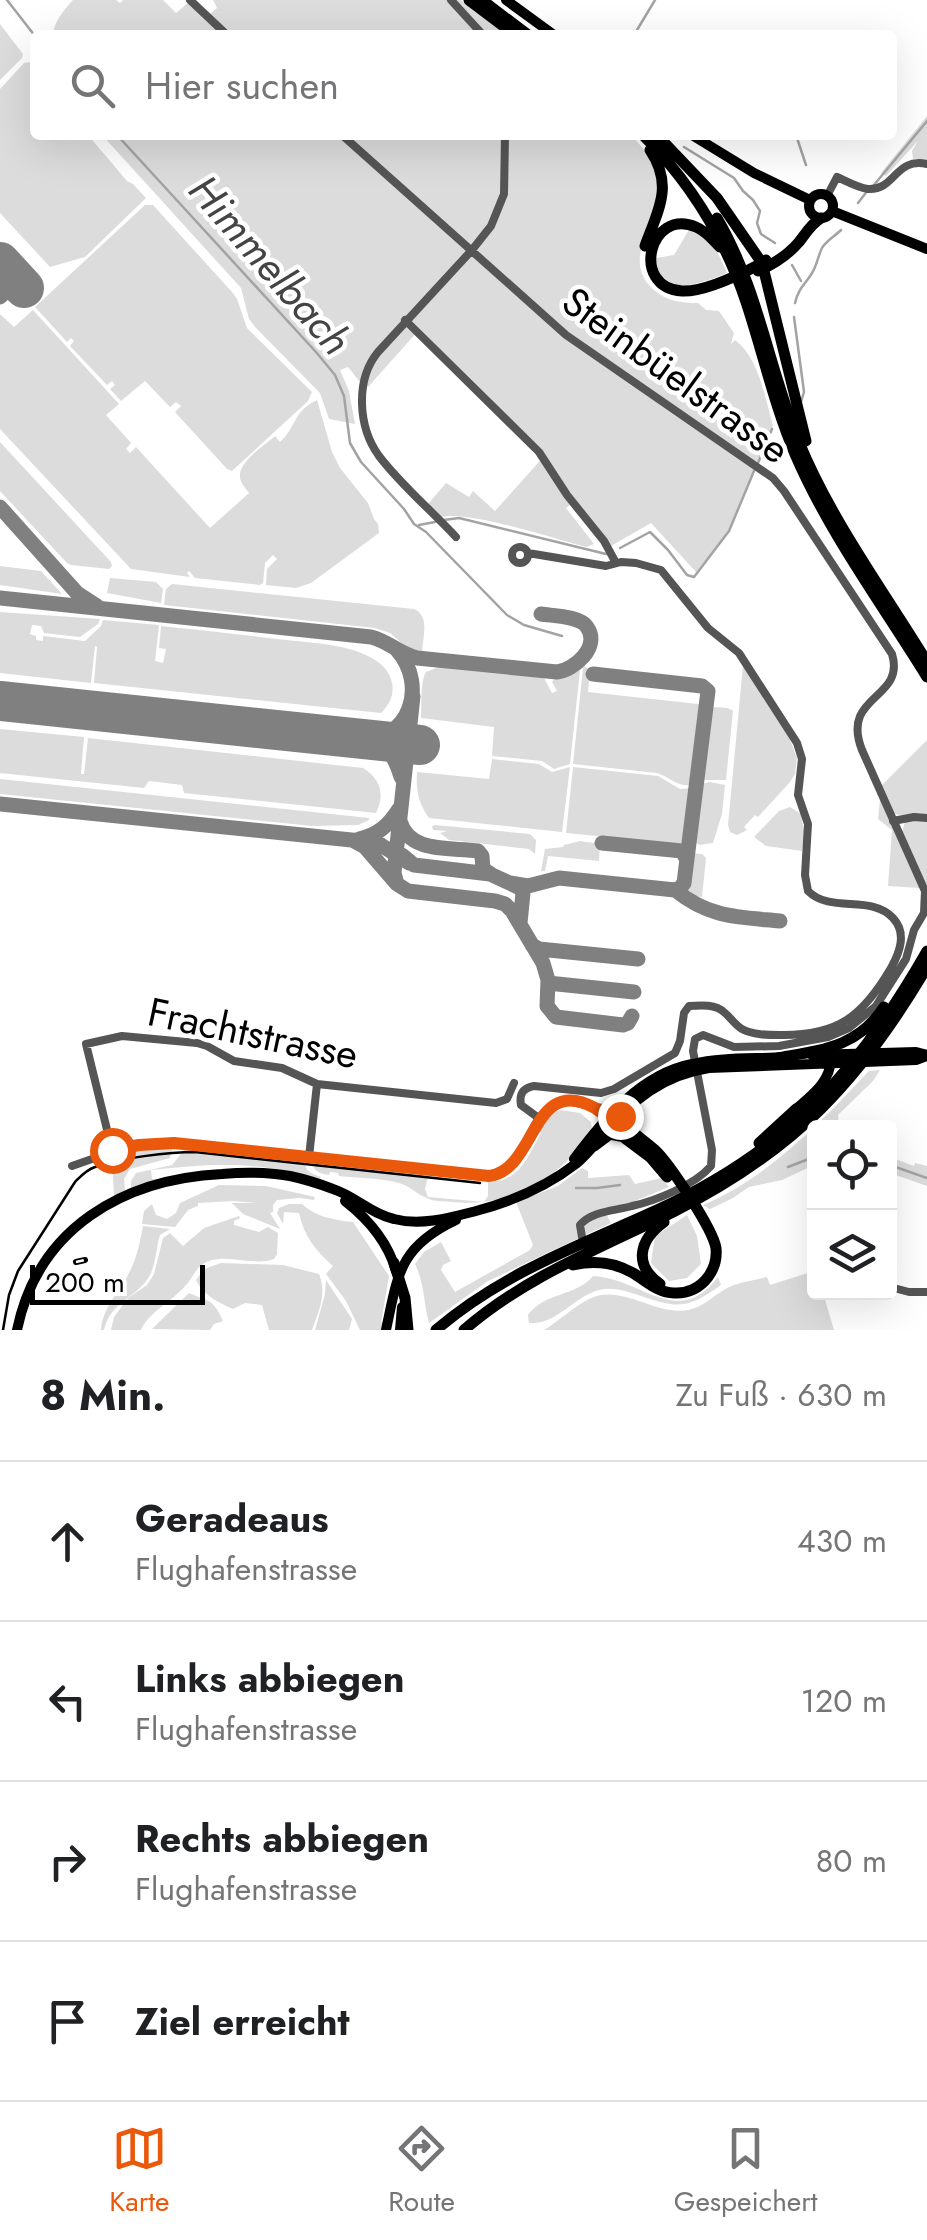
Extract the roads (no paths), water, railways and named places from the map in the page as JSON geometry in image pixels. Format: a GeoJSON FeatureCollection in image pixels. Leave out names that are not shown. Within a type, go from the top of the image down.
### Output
{"type":"FeatureCollection","features":[{"type":"Feature","properties":{"kind":"highway"},"geometry":{"type":"LineString","coordinates":[[469,0],[508,30]]}},
{"type":"Feature","properties":{"kind":"highway"},"geometry":{"type":"LineString","coordinates":[[482,0],[521,30]]}},
{"type":"Feature","properties":{"kind":"highway"},"geometry":{"type":"LineString","coordinates":[[644,140],[657,161],[663,188],[661,208],[644,252],[646,270],[664,292],[698,296],[751,272],[793,249],[814,222],[826,214]]}},
{"type":"Feature","properties":{"kind":"highway"},"geometry":{"type":"LineString","coordinates":[[646,140],[695,198],[727,253],[803,472],[927,678]]}},
{"type":"Feature","properties":{"kind":"highway"},"geometry":{"type":"LineString","coordinates":[[660,140],[702,194],[734,249],[756,305],[792,425],[823,492],[927,662]]}},
{"type":"Feature","properties":{"kind":"highway"},"geometry":{"type":"LineString","coordinates":[[661,140],[717,198],[764,265],[800,420],[823,492]]}},
{"type":"Feature","properties":{"kind":"highway"},"geometry":{"type":"LineString","coordinates":[[764,265],[790,243],[808,218],[810,205]]}},
{"type":"Feature","properties":{"kind":"highway"},"geometry":{"type":"LineString","coordinates":[[726,282],[674,290],[657,277],[650,255],[659,235],[683,224],[704,231],[727,253]]}},
{"type":"Feature","properties":{"kind":"highway"},"geometry":{"type":"LineString","coordinates":[[778,1058],[834,1046],[866,1030],[927,940]]}},
{"type":"Feature","properties":{"kind":"highway"},"geometry":{"type":"LineString","coordinates":[[464,1330],[509,1296],[754,1156],[825,1094],[883,1024],[927,950]]}},
{"type":"Feature","properties":{"kind":"highway"},"geometry":{"type":"LineString","coordinates":[[697,1190],[758,1162],[818,1113],[878,1045],[927,967]]}},
{"type":"Feature","properties":{"kind":"highway"},"geometry":{"type":"LineString","coordinates":[[630,1101],[624,1120],[631,1137],[661,1170],[708,1244],[709,1259],[702,1276],[686,1286],[672,1288],[651,1276],[643,1250],[644,1242],[675,1204]]}},
{"type":"Feature","properties":{"kind":"highway"},"geometry":{"type":"LineString","coordinates":[[697,1190],[763,1140],[796,1109]]}},
{"type":"Feature","properties":{"kind":"highway"},"geometry":{"type":"LineString","coordinates":[[550,1272],[582,1263],[610,1264],[674,1294],[693,1290],[710,1274],[716,1254],[711,1234],[662,1158],[609,1122]]}},
{"type":"Feature","properties":{"kind":"highway"},"geometry":{"type":"LineString","coordinates":[[594,1146],[610,1134],[631,1137]]}},
{"type":"Feature","properties":{"kind":"highway"},"geometry":{"type":"LineString","coordinates":[[436,1330],[474,1300],[552,1256],[675,1204]]}},
{"type":"Feature","properties":{"kind":"highway"},"geometry":{"type":"LineString","coordinates":[[394,1263],[406,1298],[408,1330]]}},
{"type":"Feature","properties":{"kind":"main road"},"geometry":{"type":"LineString","coordinates":[[506,0],[547,30]]}},
{"type":"Feature","properties":{"kind":"main road"},"geometry":{"type":"LineString","coordinates":[[700,140],[810,205],[812,214],[826,214],[927,248]]}},
{"type":"Feature","properties":{"kind":"main road"},"geometry":{"type":"LineString","coordinates":[[810,205],[818,194],[827,196],[832,202],[826,214]]}},
{"type":"Feature","properties":{"kind":"main road"},"geometry":{"type":"LineString","coordinates":[[564,1172],[630,1101],[656,1078],[678,1067],[778,1058],[916,1060],[927,1056]]}},
{"type":"Feature","properties":{"kind":"main road"},"geometry":{"type":"LineString","coordinates":[[630,1101],[660,1083],[708,1068],[831,1059]]}},
{"type":"Feature","properties":{"kind":"main road"},"geometry":{"type":"LineString","coordinates":[[796,1109],[826,1080],[831,1059]]}},
{"type":"Feature","properties":{"kind":"main road"},"geometry":{"type":"LineString","coordinates":[[386,1330],[396,1282],[409,1255],[433,1232],[474,1212],[538,1190],[580,1160],[609,1122]]}},
{"type":"Feature","properties":{"kind":"main road"},"geometry":{"type":"LineString","coordinates":[[17,1330],[27,1296],[48,1255],[74,1226],[129,1193],[189,1177],[228,1173],[283,1175],[335,1189],[398,1220],[424,1222],[474,1212]]}},
{"type":"Feature","properties":{"kind":"main road"},"geometry":{"type":"LineString","coordinates":[[323,1187],[366,1219],[380,1237],[394,1263],[402,1300],[400,1330]]}},
{"type":"Feature","properties":{"kind":"street"},"geometry":{"type":"LineString","coordinates":[[190,0],[221,30]]}},
{"type":"Feature","properties":{"kind":"street"},"geometry":{"type":"LineString","coordinates":[[451,0],[478,30]]}},
{"type":"Feature","properties":{"kind":"street","name":"Steinbüelstrasse"},"geometry":{"type":"LineString","coordinates":[[348,140],[566,335],[756,466],[784,490],[892,654],[894,671],[890,681],[856,724],[858,738],[893,821]]}},
{"type":"Feature","properties":{"kind":"street"},"geometry":{"type":"LineString","coordinates":[[456,537],[377,453],[362,403],[362,387],[368,365],[490,226],[501,205],[505,181],[504,140]]}},
{"type":"Feature","properties":{"kind":"street"},"geometry":{"type":"LineString","coordinates":[[827,196],[836,177],[875,189],[911,162],[927,164]]}},
{"type":"Feature","properties":{"kind":"street"},"geometry":{"type":"LineString","coordinates":[[405,320],[539,452],[604,541],[616,564]]}},
{"type":"Feature","properties":{"kind":"street"},"geometry":{"type":"LineString","coordinates":[[528,553],[594,565],[636,562],[661,570],[708,628],[738,653],[797,743],[802,760],[798,795],[808,824],[805,884],[811,894],[824,901],[884,910],[896,920],[902,938],[895,962],[873,996],[842,1023],[804,1034],[760,1034],[740,1028],[715,1007],[689,1006],[675,1053],[610,1091],[534,1086],[524,1089],[521,1105],[540,1119]]}},
{"type":"Feature","properties":{"kind":"street"},"geometry":{"type":"LineString","coordinates":[[582,1237],[580,1225],[586,1218],[636,1206],[675,1204],[697,1190],[713,1160],[693,1051],[693,1042],[700,1036],[734,1047],[779,1046],[828,1037],[849,1028],[876,1006],[906,959],[926,906],[924,891],[893,821],[914,816],[927,818]]}},
{"type":"Feature","properties":{"kind":"street","name":"Frachtstrasse"},"geometry":{"type":"LineString","coordinates":[[112,1150],[86,1044],[122,1036],[198,1043],[234,1061],[282,1068],[317,1084],[496,1102],[507,1099],[514,1083]]}},
{"type":"Feature","properties":{"kind":"street"},"geometry":{"type":"LineString","coordinates":[[309,1158],[317,1084]]}},
{"type":"Feature","properties":{"kind":"street"},"geometry":{"type":"LineString","coordinates":[[72,1166],[112,1150],[174,1143],[497,1175],[515,1162],[546,1110],[569,1101],[607,1109],[630,1101]]}},
{"type":"Feature","properties":{"kind":"street"},"geometry":{"type":"LineString","coordinates":[[580,1103],[609,1122]]}},
{"type":"Feature","properties":{"kind":"street"},"geometry":{"type":"LineString","coordinates":[[594,1107],[609,1122]]}},
{"type":"Feature","properties":{"kind":"street"},"geometry":{"type":"LineString","coordinates":[[897,1289],[927,1292]]}},
{"type":"Feature","properties":{"kind":"waterway","name":"Himmelbach"},"geometry":{"type":"LineString","coordinates":[[7,0],[30,30]]}},
{"type":"Feature","properties":{"kind":"waterway"},"geometry":{"type":"LineString","coordinates":[[637,30],[655,0]]}},
{"type":"Feature","properties":{"kind":"waterway"},"geometry":{"type":"LineString","coordinates":[[874,185],[927,121]]}},
{"type":"Feature","properties":{"kind":"waterway","name":"Himmelbach"},"geometry":{"type":"LineString","coordinates":[[122,140],[335,375],[344,396],[350,443],[361,462],[414,524],[507,615],[524,625],[562,636]]}},
{"type":"Feature","properties":{"kind":"waterway"},"geometry":{"type":"LineString","coordinates":[[798,140],[806,165]]}},
{"type":"Feature","properties":{"kind":"waterway"},"geometry":{"type":"LineString","coordinates":[[684,147],[734,178],[760,211],[757,223],[761,234],[775,243]]}},
{"type":"Feature","properties":{"kind":"waterway"},"geometry":{"type":"LineString","coordinates":[[858,203],[868,190]]}},
{"type":"Feature","properties":{"kind":"waterway"},"geometry":{"type":"LineString","coordinates":[[795,303],[822,248],[841,230]]}},
{"type":"Feature","properties":{"kind":"waterway"},"geometry":{"type":"LineString","coordinates":[[792,265],[801,281]]}},
{"type":"Feature","properties":{"kind":"waterway"},"geometry":{"type":"LineString","coordinates":[[794,317],[804,392],[801,402]]}},
{"type":"Feature","properties":{"kind":"waterway"},"geometry":{"type":"LineString","coordinates":[[758,463],[772,429]]}},
{"type":"Feature","properties":{"kind":"waterway"},"geometry":{"type":"LineString","coordinates":[[620,548],[650,532],[687,575],[694,577],[729,531],[754,471]]}},
{"type":"Feature","properties":{"kind":"waterway"},"geometry":{"type":"LineString","coordinates":[[444,520],[459,518],[606,554]]}},
{"type":"Feature","properties":{"kind":"waterway"},"geometry":{"type":"LineString","coordinates":[[419,525],[435,522]]}},
{"type":"Feature","properties":{"kind":"waterway"},"geometry":{"type":"LineString","coordinates":[[788,1167],[807,1160]]}},
{"type":"Feature","properties":{"kind":"waterway"},"geometry":{"type":"LineString","coordinates":[[897,1167],[927,1178]]}},
{"type":"Feature","properties":{"kind":"waterway"},"geometry":{"type":"LineString","coordinates":[[576,1188],[620,1185]]}},
{"type":"Feature","properties":{"kind":"tram line"},"geometry":{"type":"LineString","coordinates":[[3,1330],[18,1271],[75,1182],[104,1164],[195,1152],[480,1183]]}},
{"type":"Feature","properties":{"kind":"railway"},"geometry":{"type":"LineString","coordinates":[[76,1262],[85,1260]]}}]}
